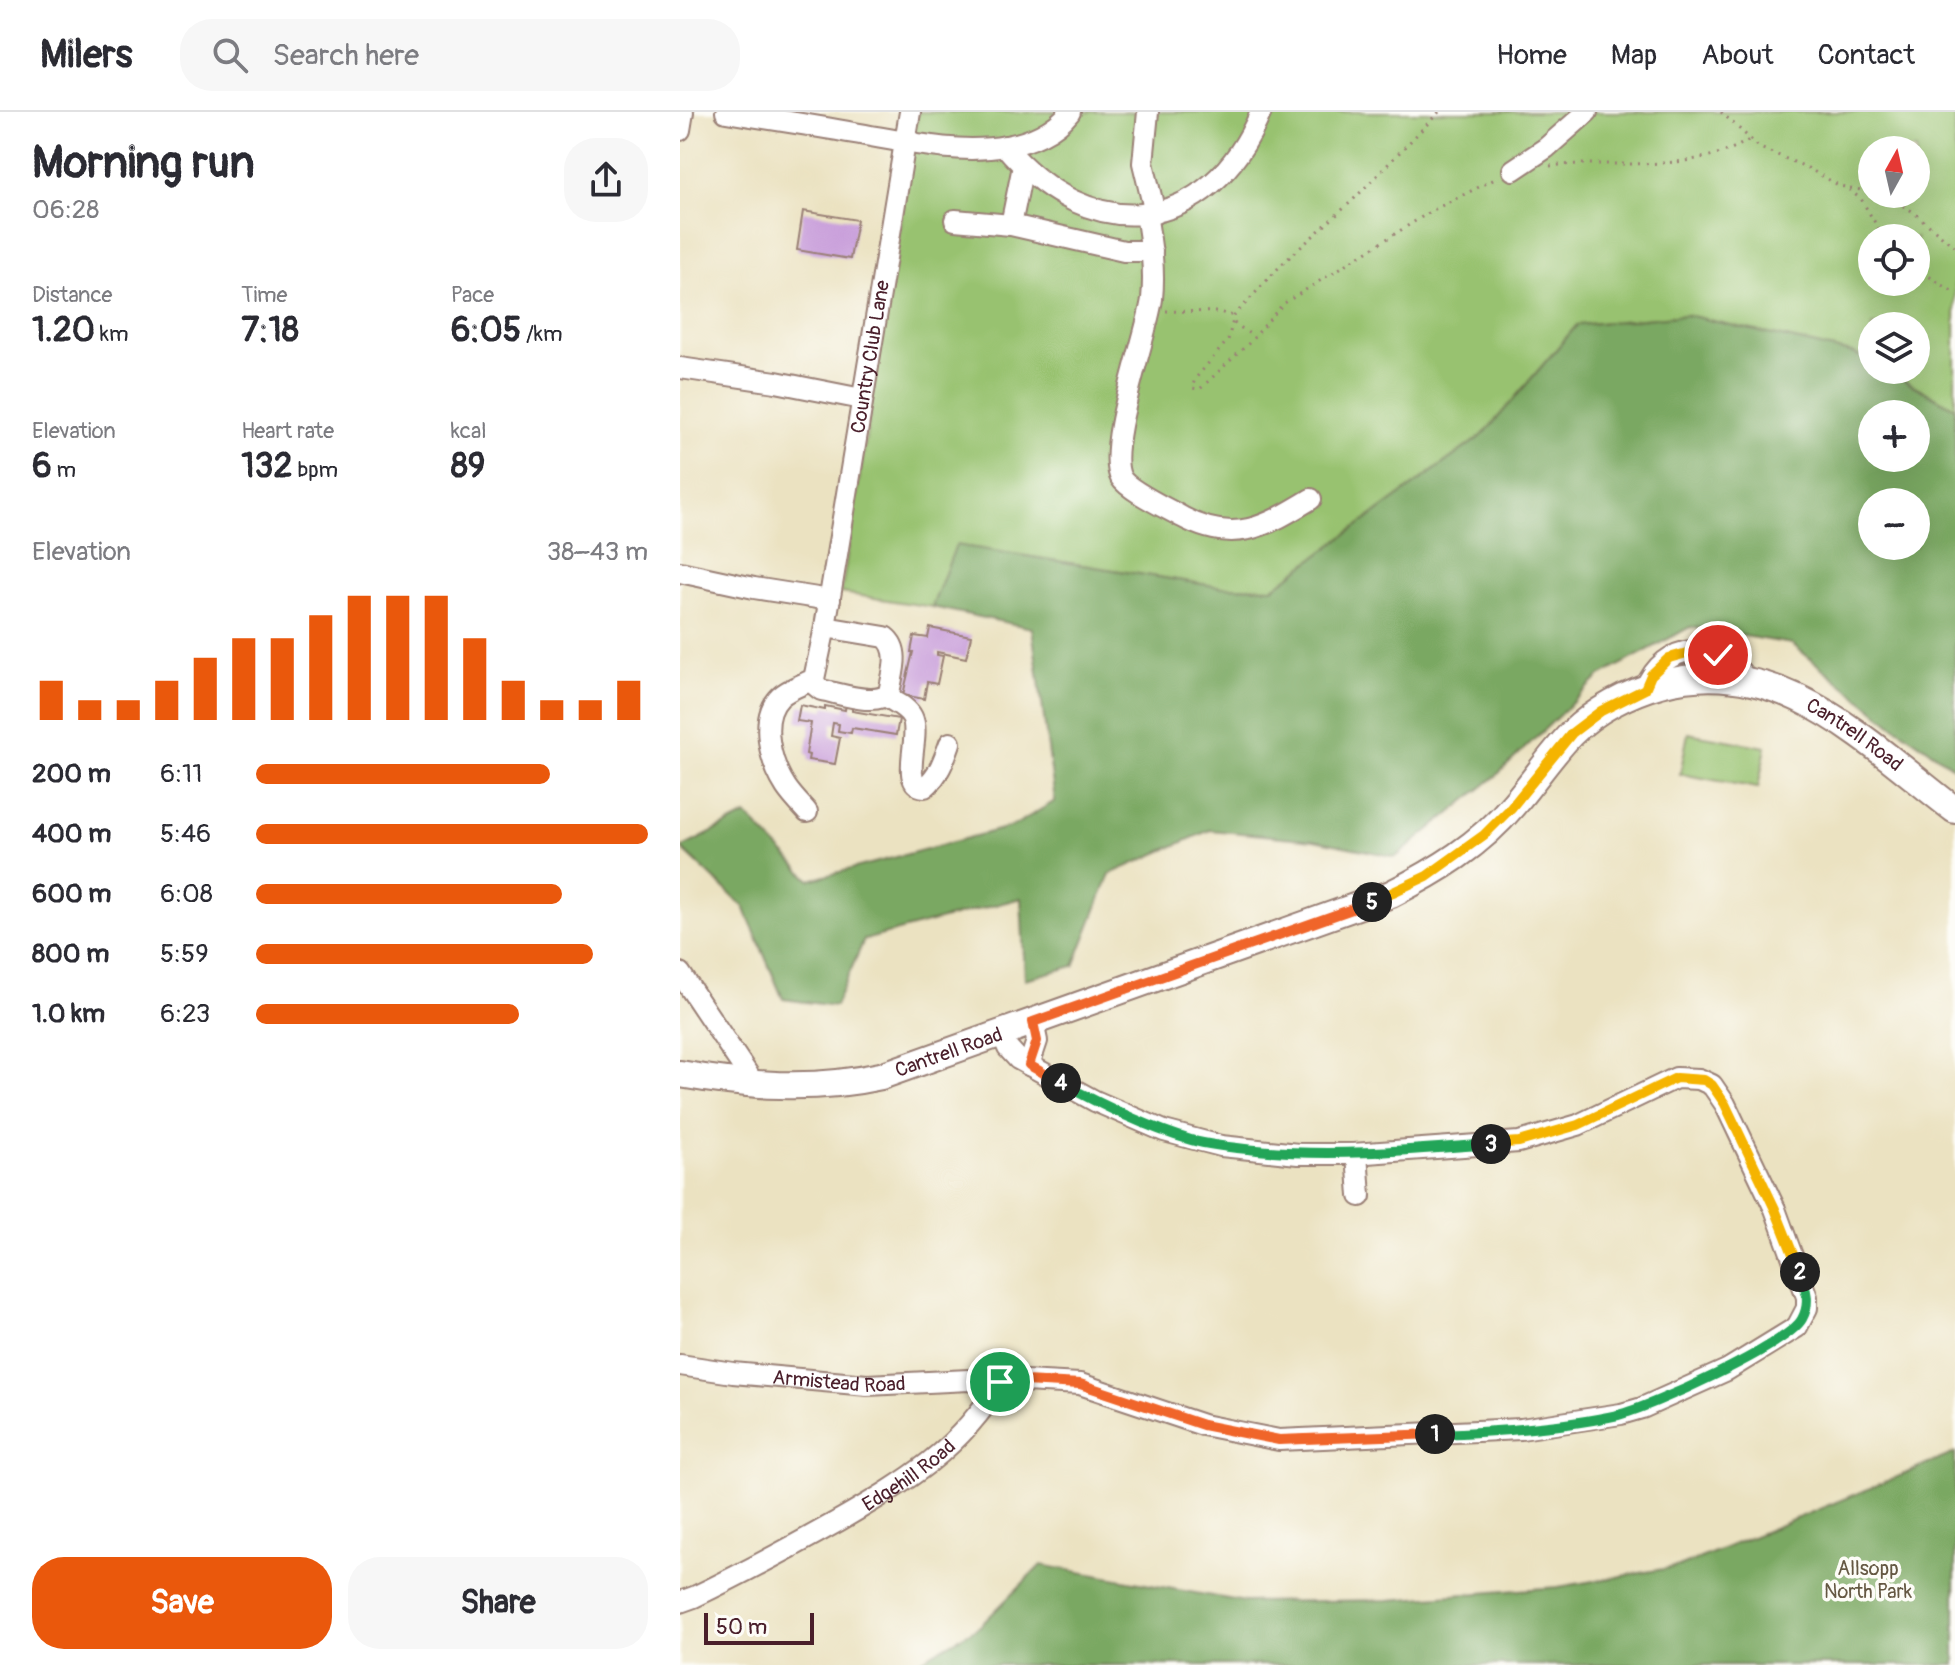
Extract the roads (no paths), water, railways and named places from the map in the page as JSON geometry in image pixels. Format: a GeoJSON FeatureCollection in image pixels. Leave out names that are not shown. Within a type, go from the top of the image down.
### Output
{"type":"FeatureCollection","features":[{"type":"Feature","properties":{"kind":"main road","name":"Cantrell Road"},"geometry":{"type":"LineString","coordinates":[[680,1074],[755,1085],[818,1086],[881,1076],[1341,914],[1427,876],[1484,835],[1511,808],[1572,733],[1601,711],[1645,689],[1701,677],[1746,679],[1773,686],[1813,704],[1955,810]]}},
{"type":"Feature","properties":{"kind":"street"},"geometry":{"type":"LineString","coordinates":[[680,130],[683,112]]}},
{"type":"Feature","properties":{"kind":"street"},"geometry":{"type":"LineString","coordinates":[[726,112],[906,142],[977,148],[1005,146],[1049,131],[1070,112]]}},
{"type":"Feature","properties":{"kind":"street","name":"Country Club Lane"},"geometry":{"type":"LineString","coordinates":[[814,679],[830,600],[844,495],[910,112]]}},
{"type":"Feature","properties":{"kind":"street"},"geometry":{"type":"LineString","coordinates":[[1005,146],[1047,186],[1077,203],[1128,215],[1150,214],[1181,205],[1204,190],[1242,150],[1261,112]]}},
{"type":"Feature","properties":{"kind":"street"},"geometry":{"type":"LineString","coordinates":[[1513,170],[1546,148],[1587,112]]}},
{"type":"Feature","properties":{"kind":"street"},"geometry":{"type":"LineString","coordinates":[[1147,119],[1143,163],[1152,251],[1150,309],[1126,403],[1118,466],[1122,479],[1135,492],[1219,532],[1251,531],[1281,518],[1311,499]]}},
{"type":"Feature","properties":{"kind":"street"},"geometry":{"type":"LineString","coordinates":[[1011,225],[1023,166]]}},
{"type":"Feature","properties":{"kind":"street"},"geometry":{"type":"LineString","coordinates":[[955,220],[1011,225],[1124,251],[1152,251]]}},
{"type":"Feature","properties":{"kind":"street"},"geometry":{"type":"LineString","coordinates":[[680,368],[862,399]]}},
{"type":"Feature","properties":{"kind":"street"},"geometry":{"type":"LineString","coordinates":[[680,572],[830,600]]}},
{"type":"Feature","properties":{"kind":"street"},"geometry":{"type":"LineString","coordinates":[[825,627],[885,637],[891,641],[896,652],[887,697]]}},
{"type":"Feature","properties":{"kind":"street"},"geometry":{"type":"LineString","coordinates":[[807,812],[785,787],[774,759],[770,713],[781,696],[814,679],[821,690],[876,699],[887,697],[904,707],[913,719],[916,738],[911,774],[917,786],[925,787],[932,781],[950,743]]}},
{"type":"Feature","properties":{"kind":"street"},"geometry":{"type":"LineString","coordinates":[[680,973],[755,1085]]}},
{"type":"Feature","properties":{"kind":"street"},"geometry":{"type":"LineString","coordinates":[[1029,1065],[1037,1041],[1033,1022]]}},
{"type":"Feature","properties":{"kind":"street"},"geometry":{"type":"LineString","coordinates":[[1000,1382],[1080,1384],[1203,1425],[1279,1440],[1521,1429],[1591,1420],[1642,1408],[1727,1370],[1762,1350],[1797,1327],[1807,1308],[1806,1288],[1775,1209],[1725,1104],[1712,1085],[1699,1079],[1676,1078],[1578,1125],[1519,1142],[1357,1154],[1298,1154],[1192,1140],[1095,1101],[1012,1054],[1002,1034]]}},
{"type":"Feature","properties":{"kind":"street"},"geometry":{"type":"LineString","coordinates":[[1357,1154],[1360,1196]]}},
{"type":"Feature","properties":{"kind":"street","name":"Armistead Road"},"geometry":{"type":"LineString","coordinates":[[680,1365],[867,1385],[969,1380],[1000,1382]]}},
{"type":"Feature","properties":{"kind":"street","name":"Edgehill Road"},"geometry":{"type":"LineString","coordinates":[[680,1602],[715,1588],[793,1547],[891,1490],[952,1445],[985,1409],[1000,1382]]}},
{"type":"Feature","properties":{"kind":"park label","name":"Allsopp North Park"},"geometry":{"type":"Point","coordinates":[1868,1580]}}]}
